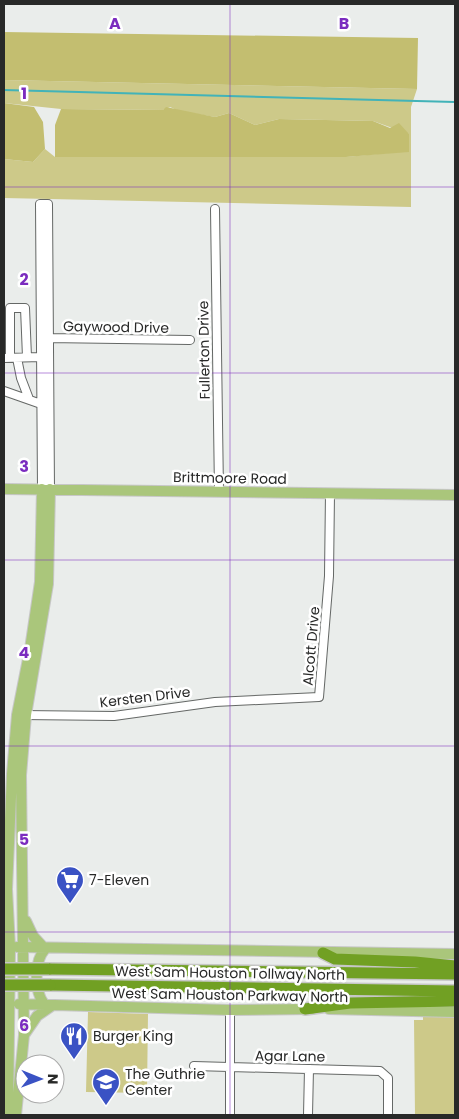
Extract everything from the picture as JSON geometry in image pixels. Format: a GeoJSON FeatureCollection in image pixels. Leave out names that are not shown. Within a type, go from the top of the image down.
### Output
{"type":"FeatureCollection","features":[{"type":"Feature","properties":{"kind":"highway"},"geometry":{"type":"LineString","coordinates":[[324,953],[335,959],[415,962],[455,966]]}},
{"type":"Feature","properties":{"kind":"highway","name":"West Sam Houston Tollway North"},"geometry":{"type":"LineString","coordinates":[[4,969],[455,974]]}},
{"type":"Feature","properties":{"kind":"highway","name":"West Sam Houston Tollway North"},"geometry":{"type":"LineString","coordinates":[[4,985],[455,990]]}},
{"type":"Feature","properties":{"kind":"highway"},"geometry":{"type":"LineString","coordinates":[[305,1009],[350,1003],[455,1001]]}},
{"type":"Feature","properties":{"kind":"main road","name":"Brittmoore Road"},"geometry":{"type":"LineString","coordinates":[[4,489],[455,495]]}},
{"type":"Feature","properties":{"kind":"main road"},"geometry":{"type":"LineString","coordinates":[[8,1115],[10,1043],[7,1004],[6,914],[12,774],[48,584],[46,489]]}},
{"type":"Feature","properties":{"kind":"main road"},"geometry":{"type":"LineString","coordinates":[[16,1115],[24,1034],[20,775],[22,715]]}},
{"type":"Feature","properties":{"kind":"main road"},"geometry":{"type":"LineString","coordinates":[[23,916],[31,933],[45,949]]}},
{"type":"Feature","properties":{"kind":"main road"},"geometry":{"type":"LineString","coordinates":[[7,947],[455,954]]}},
{"type":"Feature","properties":{"kind":"main road"},"geometry":{"type":"LineString","coordinates":[[24,1034],[37,1016],[49,1005],[38,992],[38,960],[45,949]]}},
{"type":"Feature","properties":{"kind":"main road","name":"West Sam Houston Parkway North"},"geometry":{"type":"LineString","coordinates":[[7,1004],[230,1010],[305,1009],[455,1012]]}},
{"type":"Feature","properties":{"kind":"main road"},"geometry":{"type":"LineString","coordinates":[[4,1022],[10,1043]]}},
{"type":"Feature","properties":{"kind":"street"},"geometry":{"type":"LineString","coordinates":[[44,204],[46,489]]}},
{"type":"Feature","properties":{"kind":"street","name":"Fullerton Drive"},"geometry":{"type":"LineString","coordinates":[[215,209],[219,492]]}},
{"type":"Feature","properties":{"kind":"street"},"geometry":{"type":"LineString","coordinates":[[27,357],[25,308],[10,308],[10,358],[21,378],[29,399]]}},
{"type":"Feature","properties":{"kind":"street"},"geometry":{"type":"LineString","coordinates":[[45,338],[42,357],[46,393],[41,404],[46,489]]}},
{"type":"Feature","properties":{"kind":"street","name":"Gaywood Drive"},"geometry":{"type":"LineString","coordinates":[[45,338],[190,340]]}},
{"type":"Feature","properties":{"kind":"street"},"geometry":{"type":"LineString","coordinates":[[10,358],[42,357]]}},
{"type":"Feature","properties":{"kind":"street"},"geometry":{"type":"LineString","coordinates":[[17,394],[21,378]]}},
{"type":"Feature","properties":{"kind":"street"},"geometry":{"type":"LineString","coordinates":[[4,391],[41,404]]}},
{"type":"Feature","properties":{"kind":"street","name":"Alcott Drive"},"geometry":{"type":"LineString","coordinates":[[215,702],[319,696],[329,576],[330,493]]}},
{"type":"Feature","properties":{"kind":"street","name":"Kersten Drive"},"geometry":{"type":"LineString","coordinates":[[22,715],[114,716],[215,702]]}},
{"type":"Feature","properties":{"kind":"street"},"geometry":{"type":"LineString","coordinates":[[230,1010],[230,1115]]}},
{"type":"Feature","properties":{"kind":"street","name":"Agar Lane"},"geometry":{"type":"LineString","coordinates":[[194,1066],[374,1070],[385,1074],[388,1078],[388,1115]]}},
{"type":"Feature","properties":{"kind":"street"},"geometry":{"type":"LineString","coordinates":[[308,1115],[309,1068]]}},
{"type":"Feature","properties":{"kind":"shaded area"},"geometry":{"type":"Polygon","coordinates":[[[4,32],[418,38],[417,89],[4,80],[4,32]]]}},
{"type":"Feature","properties":{"kind":"shaded area"},"geometry":{"type":"Polygon","coordinates":[[[4,80],[417,89],[411,107],[411,207],[4,198],[4,159],[33,162],[45,149],[55,157],[346,157],[409,151],[409,134],[373,121],[279,119],[255,125],[229,113],[215,117],[179,111],[170,107],[163,110],[61,109],[4,103],[4,80]]]}},
{"type":"Feature","properties":{"kind":"shaded area"},"geometry":{"type":"Polygon","coordinates":[[[4,103],[34,107],[43,122],[45,149],[33,162],[4,159],[4,103]]]}},
{"type":"Feature","properties":{"kind":"shaded area"},"geometry":{"type":"Polygon","coordinates":[[[166,107],[215,117],[229,113],[255,125],[279,119],[373,121],[390,128],[399,123],[409,134],[409,152],[346,157],[55,157],[55,125],[61,109],[163,110],[166,107]]]}},
{"type":"Feature","properties":{"kind":"shaded area"},"geometry":{"type":"Polygon","coordinates":[[[88,1012],[148,1014],[147,1093],[86,1092],[88,1012]]]}},
{"type":"Feature","properties":{"kind":"shaded area"},"geometry":{"type":"Polygon","coordinates":[[[423,1012],[455,1012],[455,1115],[415,1115],[414,1020],[423,1020],[423,1012]]]}},
{"type":"Feature","properties":{"kind":"waterway"},"geometry":{"type":"LineString","coordinates":[[4,90],[455,102]]}},
{"type":"Feature","properties":{"kind":"place","name":"7-Eleven"},"geometry":{"type":"Point","coordinates":[70,904]}},
{"type":"Feature","properties":{"kind":"place","name":"Burger King"},"geometry":{"type":"Point","coordinates":[74,1060]}},
{"type":"Feature","properties":{"kind":"place","name":"The Guthrie Center"},"geometry":{"type":"Point","coordinates":[106,1106]}}]}
